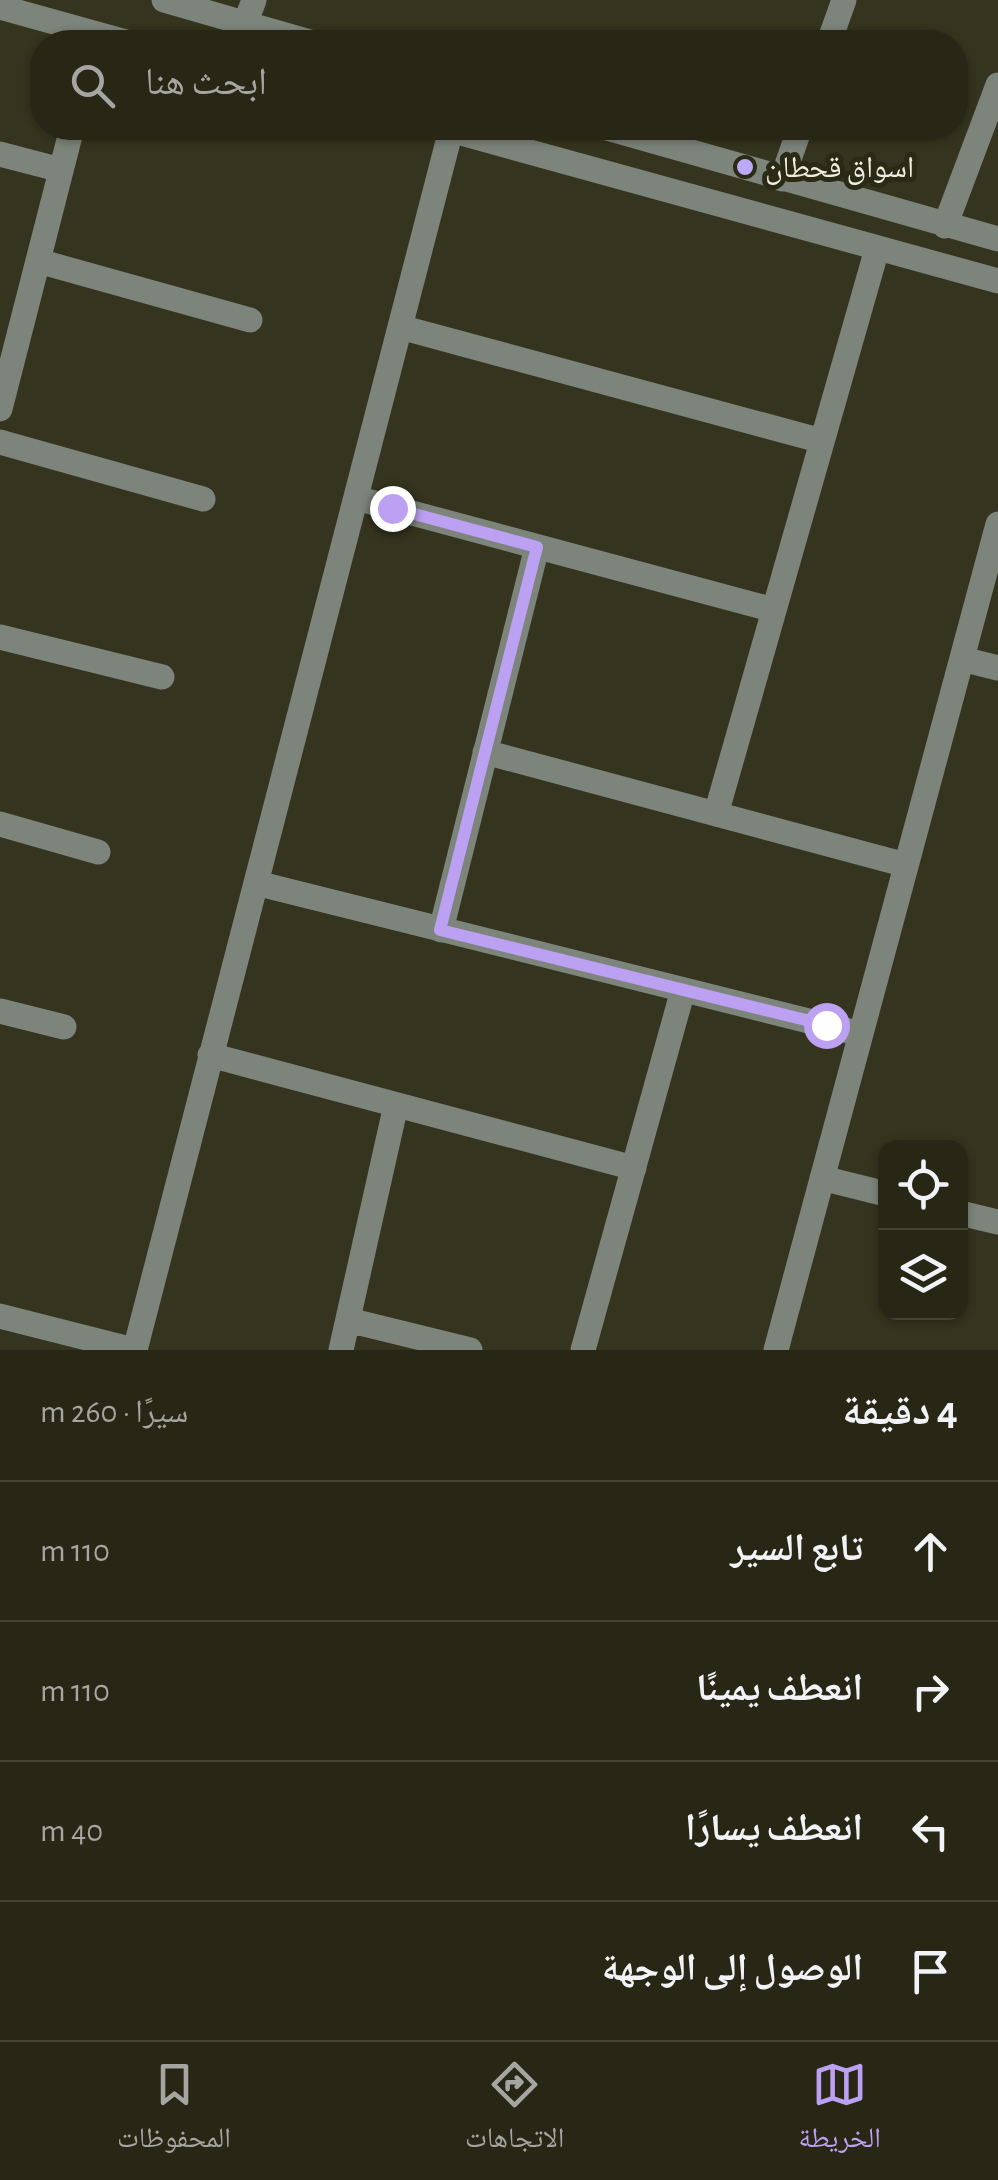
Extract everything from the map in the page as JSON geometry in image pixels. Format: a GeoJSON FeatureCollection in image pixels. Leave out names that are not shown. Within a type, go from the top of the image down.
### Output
{"type":"FeatureCollection","features":[{"type":"Feature","properties":{"kind":"street"},"geometry":{"type":"LineString","coordinates":[[164,0],[250,12],[286,30]]}},
{"type":"Feature","properties":{"kind":"street"},"geometry":{"type":"LineString","coordinates":[[832,30],[836,2]]}},
{"type":"Feature","properties":{"kind":"street"},"geometry":{"type":"LineString","coordinates":[[0,7],[70,30]]}},
{"type":"Feature","properties":{"kind":"street"},"geometry":{"type":"LineString","coordinates":[[945,226],[998,85]]}},
{"type":"Feature","properties":{"kind":"street"},"geometry":{"type":"LineString","coordinates":[[0,409],[7,355],[38,261],[69,140]]}},
{"type":"Feature","properties":{"kind":"street"},"geometry":{"type":"LineString","coordinates":[[0,1316],[134,1350],[400,327],[444,140]]}},
{"type":"Feature","properties":{"kind":"street"},"geometry":{"type":"LineString","coordinates":[[490,140],[998,281]]}},
{"type":"Feature","properties":{"kind":"street"},"geometry":{"type":"LineString","coordinates":[[638,181],[651,140],[998,238]]}},
{"type":"Feature","properties":{"kind":"street"},"geometry":{"type":"LineString","coordinates":[[782,179],[796,140]]}},
{"type":"Feature","properties":{"kind":"street"},"geometry":{"type":"LineString","coordinates":[[0,154],[61,170]]}},
{"type":"Feature","properties":{"kind":"street"},"geometry":{"type":"LineString","coordinates":[[716,814],[877,249]]}},
{"type":"Feature","properties":{"kind":"street"},"geometry":{"type":"LineString","coordinates":[[38,261],[250,320]]}},
{"type":"Feature","properties":{"kind":"street"},"geometry":{"type":"LineString","coordinates":[[400,327],[822,441]]}},
{"type":"Feature","properties":{"kind":"street"},"geometry":{"type":"LineString","coordinates":[[0,442],[204,499]]}},
{"type":"Feature","properties":{"kind":"street"},"geometry":{"type":"LineString","coordinates":[[356,498],[774,610]]}},
{"type":"Feature","properties":{"kind":"street"},"geometry":{"type":"LineString","coordinates":[[776,1350],[998,524]]}},
{"type":"Feature","properties":{"kind":"street"},"geometry":{"type":"LineString","coordinates":[[440,930],[537,547]]}},
{"type":"Feature","properties":{"kind":"street"},"geometry":{"type":"LineString","coordinates":[[0,637],[162,678]]}},
{"type":"Feature","properties":{"kind":"street"},"geometry":{"type":"LineString","coordinates":[[962,659],[998,668]]}},
{"type":"Feature","properties":{"kind":"street"},"geometry":{"type":"LineString","coordinates":[[485,752],[906,866]]}},
{"type":"Feature","properties":{"kind":"street"},"geometry":{"type":"LineString","coordinates":[[0,824],[98,852]]}},
{"type":"Feature","properties":{"kind":"street"},"geometry":{"type":"LineString","coordinates":[[256,884],[861,1034]]}},
{"type":"Feature","properties":{"kind":"street"},"geometry":{"type":"LineString","coordinates":[[583,1350],[683,990]]}},
{"type":"Feature","properties":{"kind":"street"},"geometry":{"type":"LineString","coordinates":[[0,1011],[64,1027]]}},
{"type":"Feature","properties":{"kind":"street"},"geometry":{"type":"LineString","coordinates":[[210,1056],[634,1168]]}},
{"type":"Feature","properties":{"kind":"street"},"geometry":{"type":"LineString","coordinates":[[341,1350],[396,1105]]}},
{"type":"Feature","properties":{"kind":"street"},"geometry":{"type":"LineString","coordinates":[[822,1178],[878,1192]]}},
{"type":"Feature","properties":{"kind":"street"},"geometry":{"type":"LineString","coordinates":[[968,1215],[998,1222]]}},
{"type":"Feature","properties":{"kind":"street"},"geometry":{"type":"LineString","coordinates":[[348,1320],[470,1350]]}},
{"type":"Feature","properties":{"kind":"place","name":"اسواق قحطان"},"geometry":{"type":"Point","coordinates":[745,167]}},
{"type":"Feature","properties":{"kind":"route"},"geometry":{"type":"LineString","coordinates":[[392,508],[537,547],[440,930],[826,1025]]}}]}
